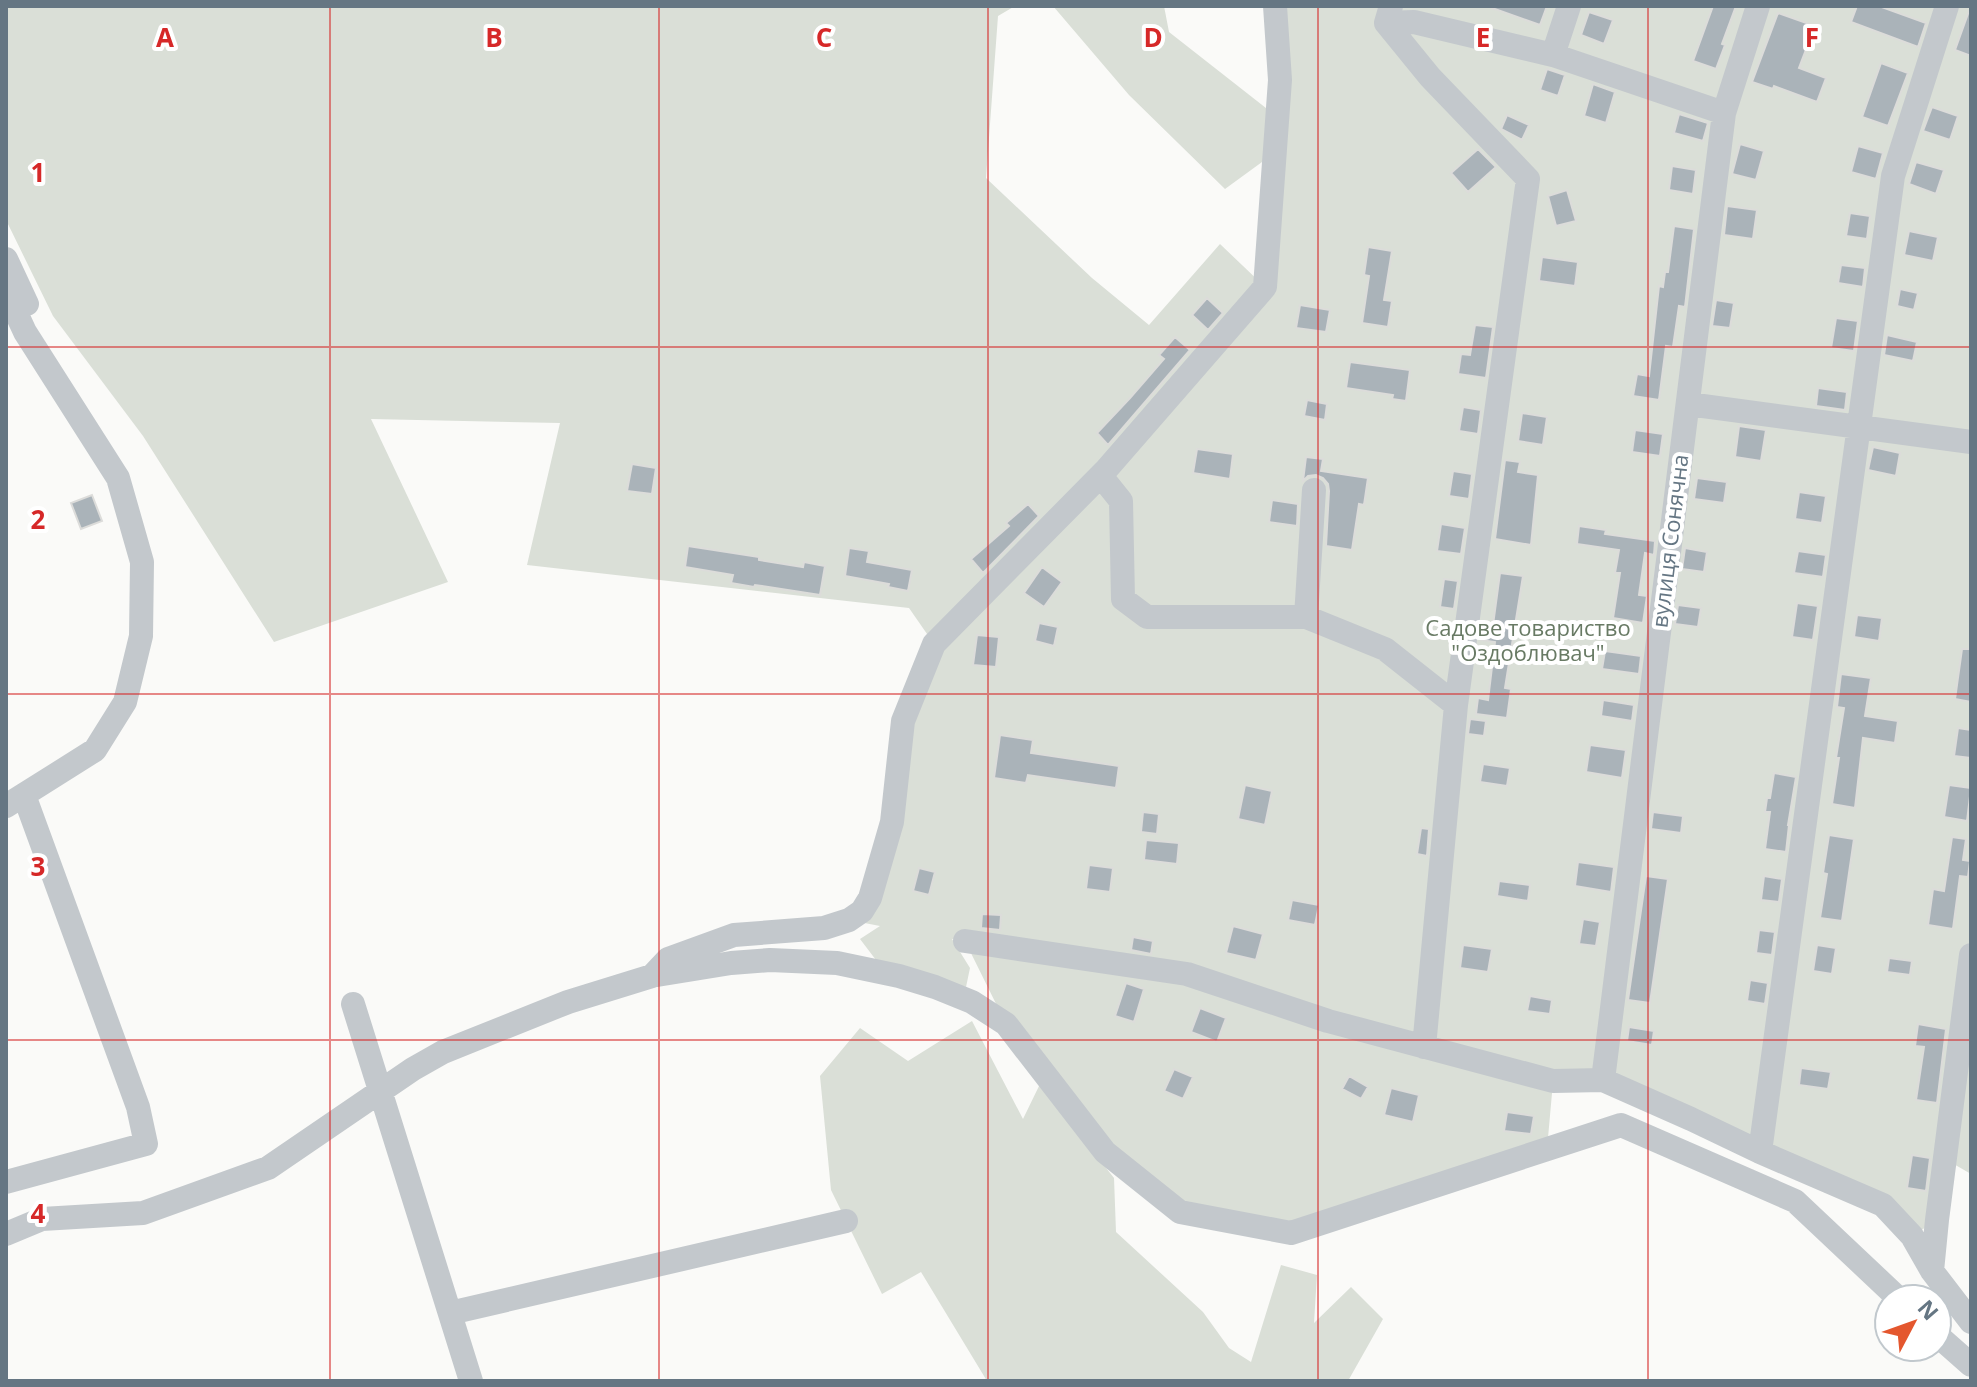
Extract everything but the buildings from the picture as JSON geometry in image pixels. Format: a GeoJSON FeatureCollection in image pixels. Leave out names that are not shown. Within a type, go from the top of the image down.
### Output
{"type":"FeatureCollection","features":[{"type":"Feature","properties":{"kind":"street"},"geometry":{"type":"LineString","coordinates":[[652,976],[668,959],[734,935],[824,928],[849,920],[862,911],[870,898],[892,822],[903,721],[934,644],[1101,476],[1265,287],[1280,80],[1275,6]]}},
{"type":"Feature","properties":{"kind":"street"},"geometry":{"type":"LineString","coordinates":[[1553,55],[1569,6]]}},
{"type":"Feature","properties":{"kind":"street","name":"вулиця Сонячна"},"geometry":{"type":"LineString","coordinates":[[1603,1080],[1724,113],[1758,6]]}},
{"type":"Feature","properties":{"kind":"street"},"geometry":{"type":"LineString","coordinates":[[1760,1152],[1893,176],[1947,6]]}},
{"type":"Feature","properties":{"kind":"street"},"geometry":{"type":"LineString","coordinates":[[1389,14],[1553,55],[1724,113]]}},
{"type":"Feature","properties":{"kind":"street"},"geometry":{"type":"LineString","coordinates":[[1389,14],[1430,77],[1528,179],[1456,705],[1424,1047]]}},
{"type":"Feature","properties":{"kind":"street"},"geometry":{"type":"LineString","coordinates":[[6,259],[24,299],[57,355]]}},
{"type":"Feature","properties":{"kind":"street"},"geometry":{"type":"LineString","coordinates":[[6,291],[25,332],[118,478],[142,562],[141,636],[125,702],[95,750],[15,800],[138,1107],[146,1144],[6,1182]]}},
{"type":"Feature","properties":{"kind":"street"},"geometry":{"type":"LineString","coordinates":[[1688,404],[1971,442]]}},
{"type":"Feature","properties":{"kind":"street"},"geometry":{"type":"LineString","coordinates":[[1101,476],[1121,501],[1123,599],[1147,617],[1306,617],[1385,649],[1456,705]]}},
{"type":"Feature","properties":{"kind":"street"},"geometry":{"type":"LineString","coordinates":[[1306,617],[1314,490]]}},
{"type":"Feature","properties":{"kind":"street"},"geometry":{"type":"LineString","coordinates":[[965,941],[1187,974],[1328,1021],[1553,1081],[1603,1080],[1883,1205],[1912,1236],[1932,1271],[1971,1322]]}},
{"type":"Feature","properties":{"kind":"street"},"geometry":{"type":"LineString","coordinates":[[1932,1271],[1971,955]]}},
{"type":"Feature","properties":{"kind":"street"},"geometry":{"type":"LineString","coordinates":[[6,1234],[42,1219],[143,1213],[268,1168],[413,1069],[443,1052],[568,1002],[652,976],[770,960],[864,967],[972,1002],[1006,1024],[1105,1152],[1180,1212],[1291,1233],[1621,1125],[1795,1201],[1882,1283]]}},
{"type":"Feature","properties":{"kind":"street"},"geometry":{"type":"LineString","coordinates":[[353,1004],[471,1381]]}},
{"type":"Feature","properties":{"kind":"street"},"geometry":{"type":"LineString","coordinates":[[450,1313],[846,1221]]}},
{"type":"Feature","properties":{"kind":"street"},"geometry":{"type":"LineString","coordinates":[[1953,1349],[1971,1365]]}},
{"type":"Feature","properties":{"kind":"green space","name":"Садове товариство \"Оздоблювач\""},"geometry":{"type":"Polygon","coordinates":[[[6,6],[1015,6],[998,16],[986,178],[1092,278],[1149,325],[1220,244],[1264,286],[1273,154],[1225,189],[1129,95],[1053,6],[1164,6],[1169,32],[1276,116],[1273,6],[1971,6],[1971,1174],[1945,1159],[1937,1220],[1912,1236],[1883,1205],[1603,1080],[1553,1082],[1547,1149],[1291,1233],[1180,1212],[1105,1152],[1006,1024],[965,941],[952,939],[970,968],[966,987],[879,964],[860,939],[880,926],[849,920],[862,911],[903,721],[934,644],[909,608],[527,565],[560,423],[371,419],[448,582],[274,642],[143,436],[53,316],[7,222],[6,6]]]}},
{"type":"Feature","properties":{"kind":"green space"},"geometry":{"type":"Polygon","coordinates":[[[972,1021],[1023,1119],[1040,1084],[1114,1178],[1116,1232],[1203,1312],[1229,1348],[1251,1362],[1281,1265],[1317,1275],[1314,1323],[1351,1287],[1383,1319],[1348,1381],[987,1381],[921,1272],[882,1294],[831,1190],[820,1076],[860,1028],[908,1061],[972,1021]]]}}]}
